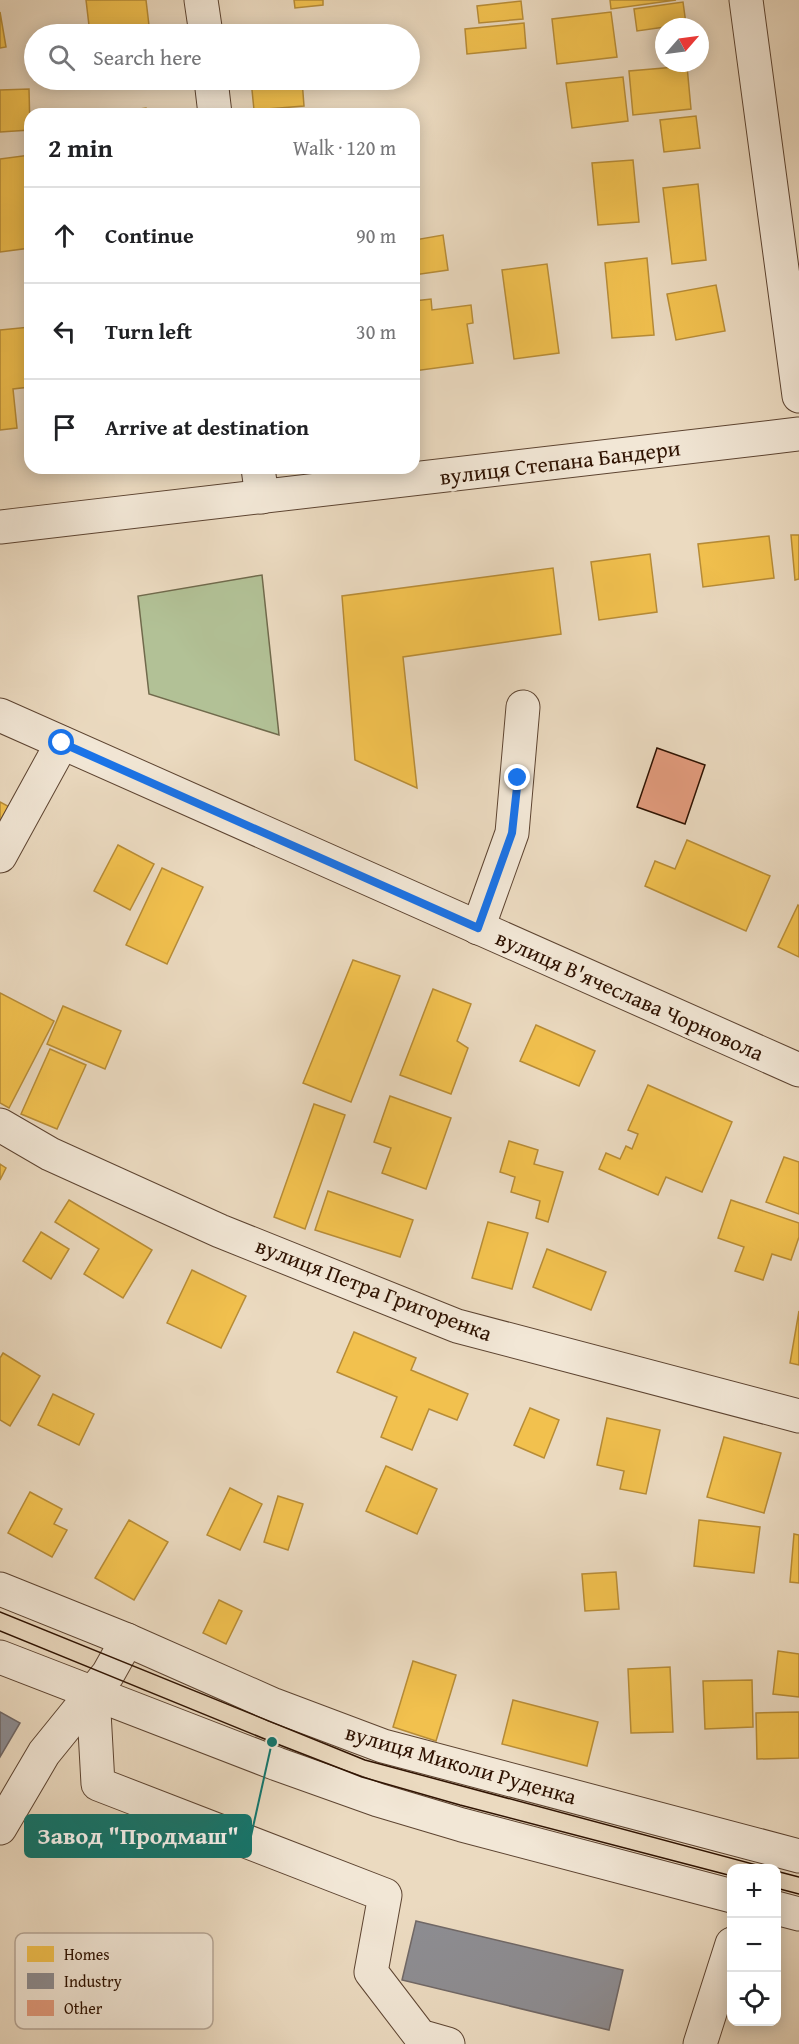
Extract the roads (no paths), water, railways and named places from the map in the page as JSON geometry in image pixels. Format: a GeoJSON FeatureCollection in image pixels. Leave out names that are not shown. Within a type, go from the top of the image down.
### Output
{"type":"FeatureCollection","features":[{"type":"Feature","properties":{"kind":"street"},"geometry":{"type":"LineString","coordinates":[[201,0],[205,24]]}},
{"type":"Feature","properties":{"kind":"street"},"geometry":{"type":"LineString","coordinates":[[746,0],[799,396]]}},
{"type":"Feature","properties":{"kind":"street"},"geometry":{"type":"LineString","coordinates":[[212,90],[214,108]]}},
{"type":"Feature","properties":{"kind":"street","name":"вулиця Степана Бандери"},"geometry":{"type":"LineString","coordinates":[[420,468],[799,434]]}},
{"type":"Feature","properties":{"kind":"street","name":"вулиця Степана Бандери"},"geometry":{"type":"LineString","coordinates":[[0,527],[260,483],[359,474]]}},
{"type":"Feature","properties":{"kind":"street"},"geometry":{"type":"LineString","coordinates":[[478,928],[512,833],[523,707]]}},
{"type":"Feature","properties":{"kind":"street","name":"вулиця В'ячеслава Чорновола"},"geometry":{"type":"LineString","coordinates":[[0,715],[799,1070]]}},
{"type":"Feature","properties":{"kind":"street"},"geometry":{"type":"LineString","coordinates":[[0,856],[62,743]]}},
{"type":"Feature","properties":{"kind":"street","name":"вулиця Петра Григоренка"},"geometry":{"type":"LineString","coordinates":[[0,1125],[50,1154],[220,1231],[457,1326],[799,1416]]}},
{"type":"Feature","properties":{"kind":"street","name":"вулиця Миколи Руденка"},"geometry":{"type":"LineString","coordinates":[[0,1589],[127,1640],[274,1704],[383,1746],[758,1857],[799,1856]]}},
{"type":"Feature","properties":{"kind":"street"},"geometry":{"type":"LineString","coordinates":[[0,1828],[44,1753],[108,1674],[127,1640]]}},
{"type":"Feature","properties":{"kind":"street"},"geometry":{"type":"LineString","coordinates":[[0,1657],[277,1764],[378,1800],[474,1828],[727,1895]]}},
{"type":"Feature","properties":{"kind":"street"},"geometry":{"type":"LineString","coordinates":[[93,1694],[98,1784],[385,1895],[370,1972],[420,2036],[448,2044]]}},
{"type":"Feature","properties":{"kind":"street"},"geometry":{"type":"LineString","coordinates":[[781,1909],[799,1914]]}},
{"type":"Feature","properties":{"kind":"street"},"geometry":{"type":"LineString","coordinates":[[700,2044],[727,1960]]}},
{"type":"Feature","properties":{"kind":"tram line"},"geometry":{"type":"LineString","coordinates":[[0,1612],[365,1760],[753,1864]]}},
{"type":"Feature","properties":{"kind":"tram line"},"geometry":{"type":"LineString","coordinates":[[0,1631],[362,1777],[727,1875]]}},
{"type":"Feature","properties":{"kind":"tram line"},"geometry":{"type":"LineString","coordinates":[[781,1872],[799,1877]]}},
{"type":"Feature","properties":{"kind":"tram line"},"geometry":{"type":"LineString","coordinates":[[781,1889],[799,1894]]}},
{"type":"Feature","properties":{"kind":"place","name":"Завод \"Продмаш\""},"geometry":{"type":"Point","coordinates":[272,1742]}}]}
